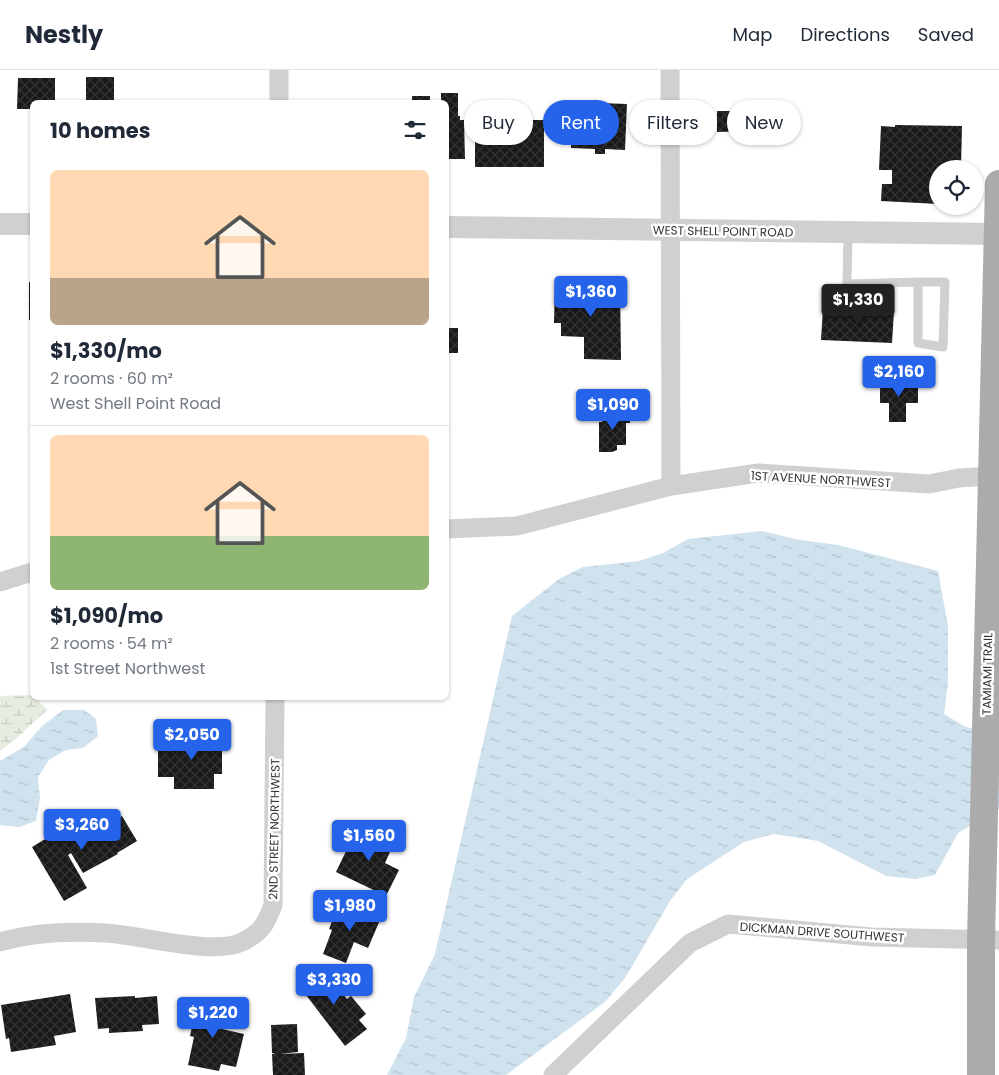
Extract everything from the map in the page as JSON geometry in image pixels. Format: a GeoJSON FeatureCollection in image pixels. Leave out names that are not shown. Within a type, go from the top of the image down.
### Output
{"type":"FeatureCollection","features":[{"type":"Feature","properties":{"kind":"main road","name":"TAMIAMI TRAIL"},"geometry":{"type":"LineString","coordinates":[[981,1075],[990,940],[983,861],[999,184]]}},
{"type":"Feature","properties":{"kind":"street"},"geometry":{"type":"LineString","coordinates":[[279,70],[279,100]]}},
{"type":"Feature","properties":{"kind":"street"},"geometry":{"type":"LineString","coordinates":[[670,70],[670,486]]}},
{"type":"Feature","properties":{"kind":"street"},"geometry":{"type":"LineString","coordinates":[[0,224],[30,224]]}},
{"type":"Feature","properties":{"kind":"street","name":"WEST SHELL POINT ROAD"},"geometry":{"type":"LineString","coordinates":[[449,227],[998,234]]}},
{"type":"Feature","properties":{"kind":"street","name":"1ST AVENUE NORTHWEST"},"geometry":{"type":"LineString","coordinates":[[449,529],[517,526],[670,486],[758,473],[929,484],[959,478],[991,476]]}},
{"type":"Feature","properties":{"kind":"street"},"geometry":{"type":"LineString","coordinates":[[0,582],[30,573]]}},
{"type":"Feature","properties":{"kind":"street","name":"2ND STREET NORTHWEST"},"geometry":{"type":"LineString","coordinates":[[0,942],[26,934],[106,933],[218,947],[242,942],[264,927],[273,905],[275,700]]}},
{"type":"Feature","properties":{"kind":"street","name":"DICKMAN DRIVE SOUTHWEST"},"geometry":{"type":"LineString","coordinates":[[553,1075],[690,943],[728,924],[872,937],[990,940]]}},
{"type":"Feature","properties":{"kind":"lane"},"geometry":{"type":"LineString","coordinates":[[848,232],[847,284],[918,282],[945,282],[943,347],[918,343],[918,282]]}},
{"type":"Feature","properties":{"kind":"green space"},"geometry":{"type":"Polygon","coordinates":[[[30,695],[30,700],[37,700],[48,710],[0,751],[0,696],[30,695]]]}},
{"type":"Feature","properties":{"kind":"water"},"geometry":{"type":"Polygon","coordinates":[[[762,531],[800,540],[838,545],[938,571],[948,626],[948,683],[944,714],[964,726],[999,737],[999,809],[958,833],[935,875],[915,879],[886,876],[818,841],[774,834],[744,842],[687,879],[670,901],[625,978],[605,1002],[506,1075],[387,1075],[406,1038],[414,997],[435,954],[512,616],[559,579],[583,567],[639,561],[663,553],[688,539],[762,531]]]}},
{"type":"Feature","properties":{"kind":"water"},"geometry":{"type":"Polygon","coordinates":[[[63,710],[84,710],[96,719],[98,736],[83,748],[66,750],[49,760],[38,777],[40,798],[36,821],[19,827],[0,825],[0,761],[24,747],[41,727],[63,710]]]}},
{"type":"Feature","properties":{"kind":"building"},"geometry":{"type":"Polygon","coordinates":[[[86,77],[114,77],[114,100],[86,100],[86,77]]]}},
{"type":"Feature","properties":{"kind":"building"},"geometry":{"type":"Polygon","coordinates":[[[18,78],[55,78],[55,100],[30,100],[30,109],[17,109],[18,78]]]}},
{"type":"Feature","properties":{"kind":"building"},"geometry":{"type":"Polygon","coordinates":[[[441,93],[458,93],[458,116],[460,116],[460,120],[464,120],[465,159],[449,159],[449,100],[441,100],[441,93]]]}},
{"type":"Feature","properties":{"kind":"building"},"geometry":{"type":"Polygon","coordinates":[[[412,96],[430,96],[430,100],[412,100],[412,96]]]}},
{"type":"Feature","properties":{"kind":"building"},"geometry":{"type":"Polygon","coordinates":[[[619,104],[627,104],[625,150],[605,149],[605,154],[595,154],[595,149],[571,148],[571,145],[619,145],[619,104]]]}},
{"type":"Feature","properties":{"kind":"building"},"geometry":{"type":"Polygon","coordinates":[[[717,111],[727,111],[727,132],[717,132],[717,111]]]}},
{"type":"Feature","properties":{"kind":"building"},"geometry":{"type":"Polygon","coordinates":[[[533,120],[543,120],[544,167],[475,167],[475,145],[533,145],[533,120]]]}},
{"type":"Feature","properties":{"kind":"building"},"geometry":{"type":"Polygon","coordinates":[[[895,125],[962,126],[961,160],[929,160],[929,204],[881,201],[882,184],[892,184],[892,170],[879,170],[881,126],[895,127],[895,125]]]}},
{"type":"Feature","properties":{"kind":"building"},"geometry":{"type":"Polygon","coordinates":[[[29,282],[30,282],[30,320],[29,282]]]}},
{"type":"Feature","properties":{"kind":"building"},"geometry":{"type":"Polygon","coordinates":[[[555,282],[587,283],[587,297],[592,298],[595,283],[620,284],[621,360],[584,359],[584,337],[561,336],[561,323],[554,323],[555,282]]]}},
{"type":"Feature","properties":{"kind":"building"},"geometry":{"type":"Polygon","coordinates":[[[823,308],[894,311],[892,343],[821,340],[823,308]]]}},
{"type":"Feature","properties":{"kind":"building"},"geometry":{"type":"Polygon","coordinates":[[[449,328],[458,328],[458,353],[449,353],[449,328]]]}},
{"type":"Feature","properties":{"kind":"building"},"geometry":{"type":"Polygon","coordinates":[[[880,382],[918,382],[918,403],[906,403],[906,422],[889,422],[889,403],[880,403],[880,382]]]}},
{"type":"Feature","properties":{"kind":"building"},"geometry":{"type":"Polygon","coordinates":[[[630,413],[630,423],[626,423],[626,445],[617,445],[617,450],[612,452],[599,452],[599,422],[602,422],[602,414],[630,413]]]}},
{"type":"Feature","properties":{"kind":"building"},"geometry":{"type":"Polygon","coordinates":[[[186,728],[214,728],[214,748],[222,748],[222,774],[214,774],[214,789],[174,789],[174,777],[158,777],[158,746],[187,748],[186,728]]]}},
{"type":"Feature","properties":{"kind":"building"},"geometry":{"type":"Polygon","coordinates":[[[99,812],[107,824],[122,816],[137,841],[83,873],[71,853],[68,855],[87,888],[64,901],[32,847],[55,833],[57,836],[99,812]]]}},
{"type":"Feature","properties":{"kind":"building"},"geometry":{"type":"Polygon","coordinates":[[[358,826],[394,843],[385,863],[399,870],[386,896],[336,872],[358,826]]]}},
{"type":"Feature","properties":{"kind":"building"},"geometry":{"type":"Polygon","coordinates":[[[351,902],[366,908],[364,914],[380,920],[368,948],[354,942],[346,963],[323,954],[332,930],[329,929],[333,919],[337,920],[345,906],[348,907],[351,902]]]}},
{"type":"Feature","properties":{"kind":"building"},"geometry":{"type":"Polygon","coordinates":[[[315,966],[329,984],[332,981],[347,999],[351,996],[366,1014],[359,1020],[367,1029],[345,1046],[296,982],[315,966]]]}},
{"type":"Feature","properties":{"kind":"building"},"geometry":{"type":"Polygon","coordinates":[[[70,994],[76,1032],[54,1036],[56,1045],[11,1052],[9,1038],[6,1039],[1,1005],[70,994]]]}},
{"type":"Feature","properties":{"kind":"building"},"geometry":{"type":"Polygon","coordinates":[[[135,996],[135,998],[157,996],[159,1024],[142,1025],[143,1031],[109,1033],[109,1028],[98,1029],[95,998],[135,996]]]}},
{"type":"Feature","properties":{"kind":"building"},"geometry":{"type":"Polygon","coordinates":[[[197,1001],[227,1007],[222,1029],[244,1034],[236,1067],[221,1064],[219,1071],[188,1065],[194,1037],[190,1036],[197,1001]]]}},
{"type":"Feature","properties":{"kind":"building"},"geometry":{"type":"Polygon","coordinates":[[[297,1024],[298,1052],[280,1054],[304,1053],[305,1075],[273,1075],[272,1054],[275,1054],[272,1053],[271,1025],[297,1024]]]}}]}
